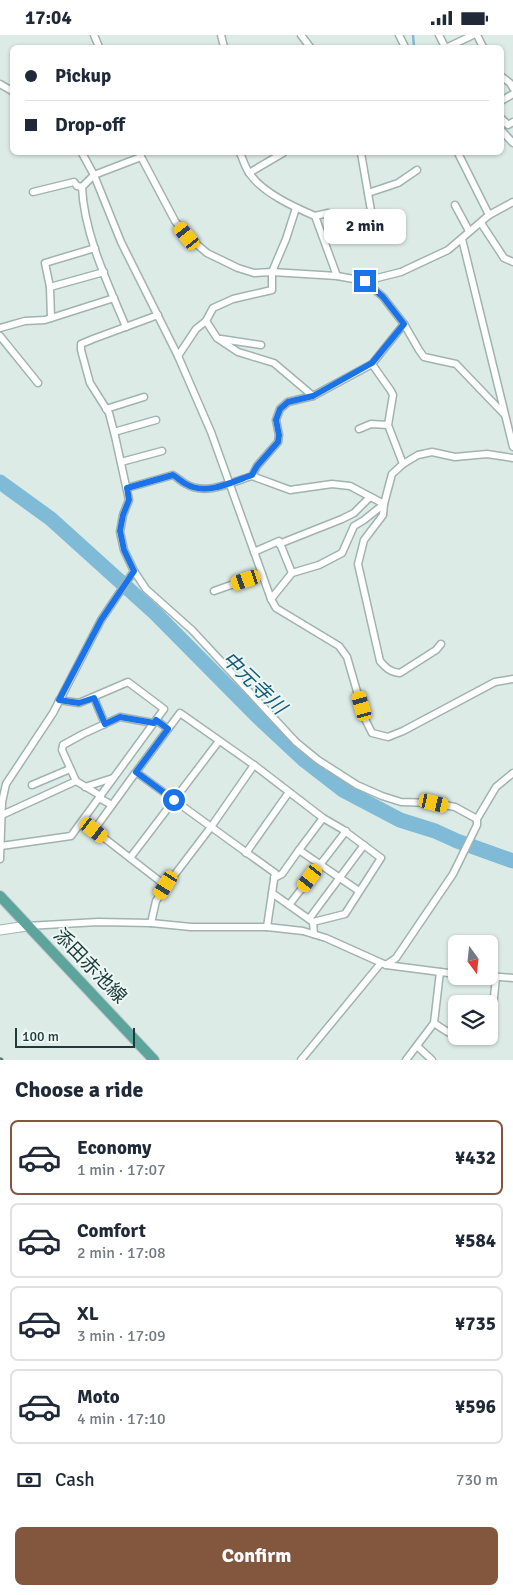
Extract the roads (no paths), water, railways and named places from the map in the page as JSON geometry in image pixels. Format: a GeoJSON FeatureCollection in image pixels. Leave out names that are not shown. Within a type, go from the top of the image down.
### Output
{"type":"FeatureCollection","features":[{"type":"Feature","properties":{"kind":"main road","name":"添田赤池線"},"geometry":{"type":"LineString","coordinates":[[0,896],[154,1060]]}},
{"type":"Feature","properties":{"kind":"main road"},"geometry":{"type":"LineString","coordinates":[[0,930],[27,926]]}},
{"type":"Feature","properties":{"kind":"street"},"geometry":{"type":"LineString","coordinates":[[452,45],[475,35]]}},
{"type":"Feature","properties":{"kind":"street"},"geometry":{"type":"LineString","coordinates":[[504,78],[513,88]]}},
{"type":"Feature","properties":{"kind":"street"},"geometry":{"type":"LineString","coordinates":[[504,133],[513,143]]}},
{"type":"Feature","properties":{"kind":"street"},"geometry":{"type":"LineString","coordinates":[[83,155],[94,175],[121,242],[178,356],[211,432],[271,599],[276,608],[338,646],[348,657],[366,719],[372,733],[388,737],[403,731],[495,682],[513,679]]}},
{"type":"Feature","properties":{"kind":"street"},"geometry":{"type":"LineString","coordinates":[[126,327],[95,248],[82,204],[82,187],[94,175],[140,155],[175,221],[197,245],[207,253],[238,268],[254,273],[272,272],[365,281],[401,272],[448,250],[488,215],[513,202]]}},
{"type":"Feature","properties":{"kind":"street"},"geometry":{"type":"LineString","coordinates":[[241,155],[249,173],[261,187],[296,208],[315,216],[328,213],[373,222],[361,155]]}},
{"type":"Feature","properties":{"kind":"street"},"geometry":{"type":"LineString","coordinates":[[249,173],[280,155]]}},
{"type":"Feature","properties":{"kind":"street"},"geometry":{"type":"LineString","coordinates":[[461,155],[488,215]]}},
{"type":"Feature","properties":{"kind":"street"},"geometry":{"type":"LineString","coordinates":[[368,193],[398,183],[417,170]]}},
{"type":"Feature","properties":{"kind":"street"},"geometry":{"type":"LineString","coordinates":[[33,192],[74,182],[77,186],[82,187]]}},
{"type":"Feature","properties":{"kind":"street"},"geometry":{"type":"LineString","coordinates":[[455,205],[469,231]]}},
{"type":"Feature","properties":{"kind":"street"},"geometry":{"type":"LineString","coordinates":[[178,356],[196,329],[206,321],[213,308],[234,299],[272,290],[272,272],[286,239],[296,208]]}},
{"type":"Feature","properties":{"kind":"street"},"geometry":{"type":"LineString","coordinates":[[315,216],[336,277]]}},
{"type":"Feature","properties":{"kind":"street"},"geometry":{"type":"LineString","coordinates":[[481,223],[504,258],[513,263]]}},
{"type":"Feature","properties":{"kind":"street"},"geometry":{"type":"LineString","coordinates":[[462,239],[513,447]]}},
{"type":"Feature","properties":{"kind":"street"},"geometry":{"type":"LineString","coordinates":[[51,318],[50,287],[45,263],[95,248]]}},
{"type":"Feature","properties":{"kind":"street"},"geometry":{"type":"LineString","coordinates":[[50,287],[104,272]]}},
{"type":"Feature","properties":{"kind":"street"},"geometry":{"type":"LineString","coordinates":[[365,281],[383,297],[404,324],[424,357],[456,364],[504,414]]}},
{"type":"Feature","properties":{"kind":"street"},"geometry":{"type":"LineString","coordinates":[[0,328],[25,321],[45,320],[114,298]]}},
{"type":"Feature","properties":{"kind":"street"},"geometry":{"type":"LineString","coordinates":[[158,315],[81,345],[80,350],[90,383],[110,413],[129,500],[123,515],[120,531],[124,550],[134,571],[146,589],[192,631],[296,742],[318,760],[356,785],[382,796],[401,802],[434,803],[454,807],[477,822]]}},
{"type":"Feature","properties":{"kind":"street"},"geometry":{"type":"LineString","coordinates":[[206,321],[217,338],[238,352],[274,363],[313,396]]}},
{"type":"Feature","properties":{"kind":"street"},"geometry":{"type":"LineString","coordinates":[[252,475],[257,466],[278,442],[279,435],[276,420],[280,409],[288,402],[313,396],[372,363],[404,324]]}},
{"type":"Feature","properties":{"kind":"street"},"geometry":{"type":"LineString","coordinates":[[0,335],[38,383]]}},
{"type":"Feature","properties":{"kind":"street"},"geometry":{"type":"LineString","coordinates":[[217,338],[261,345]]}},
{"type":"Feature","properties":{"kind":"street"},"geometry":{"type":"LineString","coordinates":[[372,363],[393,395],[388,425],[403,464]]}},
{"type":"Feature","properties":{"kind":"street"},"geometry":{"type":"LineString","coordinates":[[106,409],[144,397]]}},
{"type":"Feature","properties":{"kind":"street"},"geometry":{"type":"LineString","coordinates":[[114,432],[156,421]]}},
{"type":"Feature","properties":{"kind":"street"},"geometry":{"type":"LineString","coordinates":[[359,429],[371,424],[388,425]]}},
{"type":"Feature","properties":{"kind":"street"},"geometry":{"type":"LineString","coordinates":[[121,462],[162,451]]}},
{"type":"Feature","properties":{"kind":"street"},"geometry":{"type":"LineString","coordinates":[[441,644],[436,650],[400,673],[388,670],[380,661],[358,564],[364,540],[383,515],[392,474],[403,464],[418,455],[432,452],[455,457],[488,454],[513,459]]}},
{"type":"Feature","properties":{"kind":"street"},"geometry":{"type":"LineString","coordinates":[[127,488],[173,475],[187,485],[212,489],[252,475],[290,490],[332,484],[350,487],[384,504]]}},
{"type":"Feature","properties":{"kind":"street"},"geometry":{"type":"LineString","coordinates":[[280,544],[354,513],[370,497]]}},
{"type":"Feature","properties":{"kind":"street"},"geometry":{"type":"LineString","coordinates":[[271,599],[292,573],[319,565],[342,553],[354,526],[384,504]]}},
{"type":"Feature","properties":{"kind":"street"},"geometry":{"type":"LineString","coordinates":[[254,552],[278,541],[292,573]]}},
{"type":"Feature","properties":{"kind":"street"},"geometry":{"type":"LineString","coordinates":[[0,859],[2,802],[6,784],[53,713],[101,620],[134,571]]}},
{"type":"Feature","properties":{"kind":"street"},"geometry":{"type":"LineString","coordinates":[[214,591],[262,574]]}},
{"type":"Feature","properties":{"kind":"street"},"geometry":{"type":"LineString","coordinates":[[1,846],[71,836],[164,709],[128,682],[79,703],[59,700]]}},
{"type":"Feature","properties":{"kind":"street"},"geometry":{"type":"LineString","coordinates":[[94,698],[105,724]]}},
{"type":"Feature","properties":{"kind":"street"},"geometry":{"type":"LineString","coordinates":[[166,885],[94,830],[180,713],[381,858],[344,914],[311,921]]}},
{"type":"Feature","properties":{"kind":"street"},"geometry":{"type":"LineString","coordinates":[[112,805],[76,781],[62,750],[63,745],[120,717],[155,722],[168,729]]}},
{"type":"Feature","properties":{"kind":"street"},"geometry":{"type":"LineString","coordinates":[[130,858],[219,741]]}},
{"type":"Feature","properties":{"kind":"street"},"geometry":{"type":"LineString","coordinates":[[151,923],[156,901],[166,885],[211,827],[254,765]]}},
{"type":"Feature","properties":{"kind":"street"},"geometry":{"type":"LineString","coordinates":[[32,785],[70,769]]}},
{"type":"Feature","properties":{"kind":"street"},"geometry":{"type":"LineString","coordinates":[[136,772],[275,873],[267,927]]}},
{"type":"Feature","properties":{"kind":"street"},"geometry":{"type":"LineString","coordinates":[[300,1060],[383,964],[396,958],[453,874],[477,822],[496,787],[513,773]]}},
{"type":"Feature","properties":{"kind":"street"},"geometry":{"type":"LineString","coordinates":[[85,787],[114,777]]}},
{"type":"Feature","properties":{"kind":"street"},"geometry":{"type":"LineString","coordinates":[[2,815],[76,781]]}},
{"type":"Feature","properties":{"kind":"street"},"geometry":{"type":"LineString","coordinates":[[246,853],[289,792]]}},
{"type":"Feature","properties":{"kind":"street"},"geometry":{"type":"LineString","coordinates":[[274,878],[282,874],[323,817]]}},
{"type":"Feature","properties":{"kind":"street"},"geometry":{"type":"LineString","coordinates":[[290,905],[346,831]]}},
{"type":"Feature","properties":{"kind":"street"},"geometry":{"type":"LineString","coordinates":[[311,921],[364,845]]}},
{"type":"Feature","properties":{"kind":"street"},"geometry":{"type":"LineString","coordinates":[[299,850],[359,891]]}},
{"type":"Feature","properties":{"kind":"street"},"geometry":{"type":"LineString","coordinates":[[272,893],[311,921],[314,934]]}},
{"type":"Feature","properties":{"kind":"street"},"geometry":{"type":"LineString","coordinates":[[27,926],[98,922],[151,923],[191,927],[267,927],[303,931],[344,945],[383,964],[448,974]]}},
{"type":"Feature","properties":{"kind":"street"},"geometry":{"type":"LineString","coordinates":[[406,1060],[434,1023],[440,973]]}},
{"type":"Feature","properties":{"kind":"street"},"geometry":{"type":"LineString","coordinates":[[498,977],[513,978]]}},
{"type":"Feature","properties":{"kind":"street"},"geometry":{"type":"LineString","coordinates":[[434,1023],[448,1033]]}},
{"type":"Feature","properties":{"kind":"street"},"geometry":{"type":"LineString","coordinates":[[417,1045],[432,1060]]}},
{"type":"Feature","properties":{"kind":"waterway"},"geometry":{"type":"LineString","coordinates":[[413,35],[414,45]]}},
{"type":"Feature","properties":{"kind":"waterway"},"geometry":{"type":"LineString","coordinates":[[506,131],[513,138]]}},
{"type":"Feature","properties":{"kind":"waterway","name":"中元寺川"},"geometry":{"type":"LineString","coordinates":[[0,482],[51,519],[155,613],[259,718],[303,759],[343,790],[400,820],[435,831],[513,861]]}}]}
